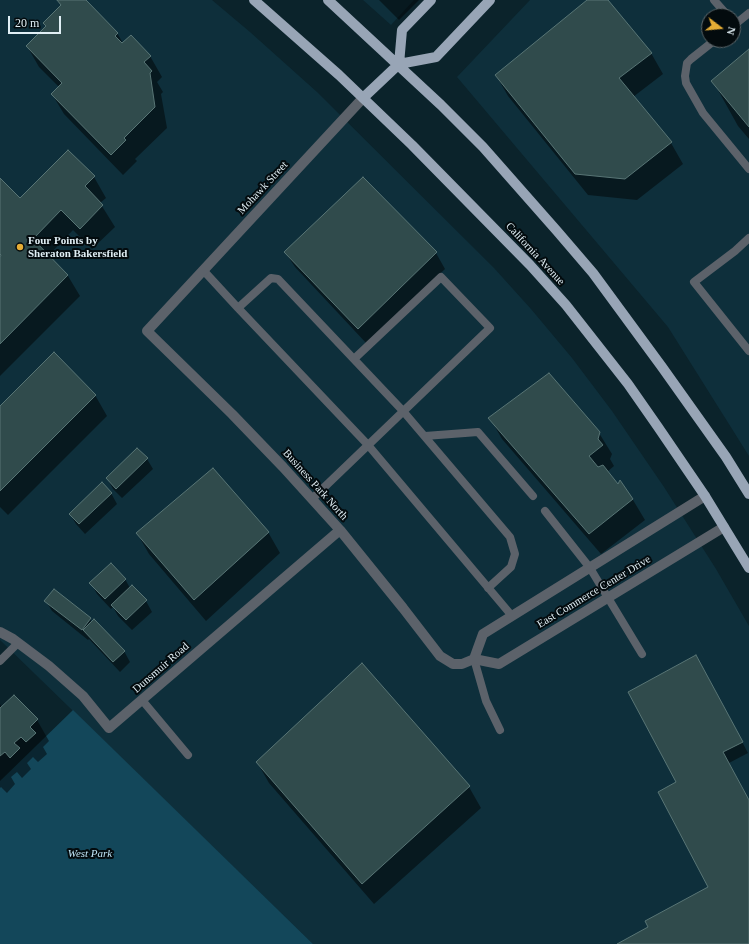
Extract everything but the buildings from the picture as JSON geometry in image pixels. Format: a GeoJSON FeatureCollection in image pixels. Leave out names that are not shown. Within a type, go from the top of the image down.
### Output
{"type":"FeatureCollection","features":[{"type":"Feature","properties":{"kind":"main road","name":"California Avenue"},"geometry":{"type":"LineString","coordinates":[[254,0],[334,70],[412,145],[530,265],[566,305],[628,384],[705,496],[749,568]]}},
{"type":"Feature","properties":{"kind":"main road"},"geometry":{"type":"LineString","coordinates":[[328,0],[399,64],[483,147],[593,273],[662,366],[726,458],[749,494]]}},
{"type":"Feature","properties":{"kind":"main road"},"geometry":{"type":"LineString","coordinates":[[399,64],[402,30],[431,0]]}},
{"type":"Feature","properties":{"kind":"main road"},"geometry":{"type":"LineString","coordinates":[[399,64],[436,57],[490,0]]}},
{"type":"Feature","properties":{"kind":"main road","name":"Mohawk Street"},"geometry":{"type":"LineString","coordinates":[[363,98],[399,64]]}},
{"type":"Feature","properties":{"kind":"street","name":"Mohawk Street"},"geometry":{"type":"LineString","coordinates":[[147,331],[363,98]]}},
{"type":"Feature","properties":{"kind":"street","name":"Business Park North"},"geometry":{"type":"LineString","coordinates":[[147,331],[232,414],[283,467],[340,530],[440,656],[453,664]]}},
{"type":"Feature","properties":{"kind":"street","name":"East Commerce Center Drive"},"geometry":{"type":"LineString","coordinates":[[474,659],[483,634],[705,496]]}},
{"type":"Feature","properties":{"kind":"street","name":"East Commerce Center Drive"},"geometry":{"type":"LineString","coordinates":[[453,664],[462,664],[474,659],[499,664],[724,527]]}},
{"type":"Feature","properties":{"kind":"street","name":"Dunsmuir Road"},"geometry":{"type":"LineString","coordinates":[[0,632],[18,643],[49,666],[82,696],[110,728],[340,530]]}},
{"type":"Feature","properties":{"kind":"lane"},"geometry":{"type":"LineString","coordinates":[[714,0],[721,8]]}},
{"type":"Feature","properties":{"kind":"lane"},"geometry":{"type":"LineString","coordinates":[[704,48],[687,63],[685,76],[686,83],[703,113],[749,169]]}},
{"type":"Feature","properties":{"kind":"lane"},"geometry":{"type":"LineString","coordinates":[[749,238],[735,251],[694,282],[749,351]]}},
{"type":"Feature","properties":{"kind":"lane"},"geometry":{"type":"LineString","coordinates":[[204,270],[368,445],[512,616]]}},
{"type":"Feature","properties":{"kind":"lane"},"geometry":{"type":"LineString","coordinates":[[312,499],[490,328],[441,277],[354,359]]}},
{"type":"Feature","properties":{"kind":"lane"},"geometry":{"type":"LineString","coordinates":[[238,308],[271,278],[278,279],[403,411],[510,537],[515,554],[511,567],[488,588]]}},
{"type":"Feature","properties":{"kind":"lane"},"geometry":{"type":"LineString","coordinates":[[425,436],[478,432],[533,496]]}},
{"type":"Feature","properties":{"kind":"lane"},"geometry":{"type":"LineString","coordinates":[[545,511],[590,568],[642,654]]}},
{"type":"Feature","properties":{"kind":"lane"},"geometry":{"type":"LineString","coordinates":[[0,661],[18,643]]}},
{"type":"Feature","properties":{"kind":"lane"},"geometry":{"type":"LineString","coordinates":[[474,659],[486,701],[500,730]]}},
{"type":"Feature","properties":{"kind":"lane"},"geometry":{"type":"LineString","coordinates":[[142,700],[188,755]]}},
{"type":"Feature","properties":{"kind":"shaded area"},"geometry":{"type":"Polygon","coordinates":[[[0,0],[212,0],[317,92],[494,268],[572,358],[612,411],[664,487],[716,569],[749,626],[749,944],[313,944],[0,640],[0,0]]]}},
{"type":"Feature","properties":{"kind":"shaded area"},"geometry":{"type":"Polygon","coordinates":[[[363,0],[414,0],[391,25],[363,0]]]}},
{"type":"Feature","properties":{"kind":"shaded area"},"geometry":{"type":"Polygon","coordinates":[[[530,0],[749,0],[749,456],[668,327],[457,77],[530,0]]]}},
{"type":"Feature","properties":{"kind":"green space","name":"West Park"},"geometry":{"type":"Polygon","coordinates":[[[73,710],[313,944],[0,944],[0,781],[73,710]]]}},
{"type":"Feature","properties":{"kind":"place","name":"Four Points by Sheraton Bakersfield"},"geometry":{"type":"Point","coordinates":[20,247]}}]}
